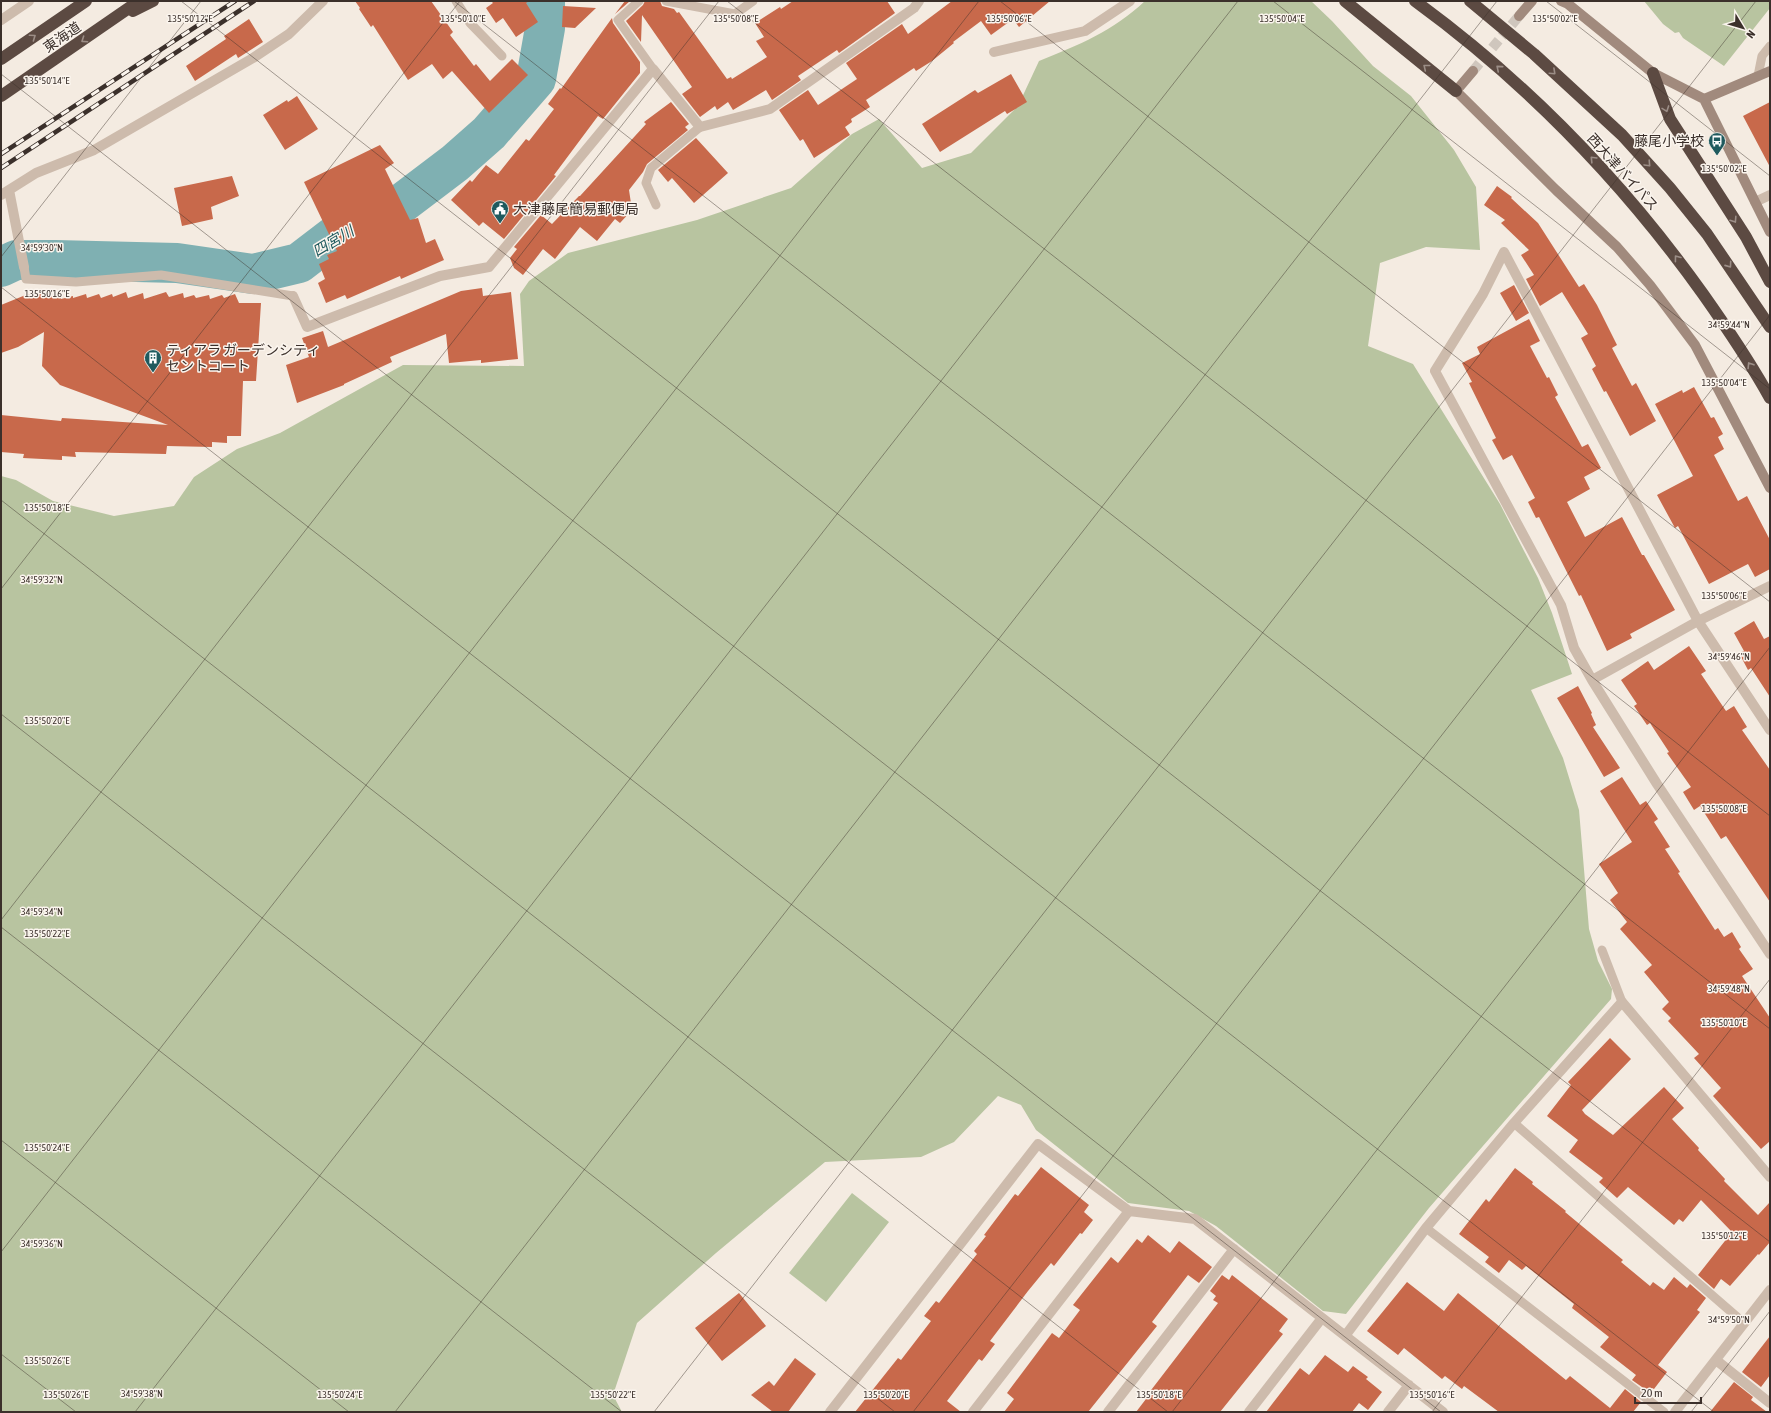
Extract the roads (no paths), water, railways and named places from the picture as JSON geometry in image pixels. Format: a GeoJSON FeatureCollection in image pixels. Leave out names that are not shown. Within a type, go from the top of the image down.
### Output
{"type":"FeatureCollection","features":[{"type":"Feature","properties":{"kind":"highway","name":"東海道"},"geometry":{"type":"LineString","coordinates":[[1,59],[86,1]]}},
{"type":"Feature","properties":{"kind":"highway","name":"東海道"},"geometry":{"type":"LineString","coordinates":[[1,96],[139,1]]}},
{"type":"Feature","properties":{"kind":"highway"},"geometry":{"type":"LineString","coordinates":[[104,26],[153,1]]}},
{"type":"Feature","properties":{"kind":"highway"},"geometry":{"type":"LineString","coordinates":[[1345,1],[1456,91]]}},
{"type":"Feature","properties":{"kind":"highway","name":"西大津バイパス"},"geometry":{"type":"LineString","coordinates":[[1415,1],[1500,69],[1537,103],[1600,166],[1677,258],[1729,331],[1770,398]]}},
{"type":"Feature","properties":{"kind":"highway","name":"西大津バイパス"},"geometry":{"type":"LineString","coordinates":[[1470,1],[1534,54],[1622,135],[1665,182],[1707,234],[1770,327]]}},
{"type":"Feature","properties":{"kind":"highway"},"geometry":{"type":"LineString","coordinates":[[1653,73],[1670,119],[1746,237],[1770,282]]}},
{"type":"Feature","properties":{"kind":"street"},"geometry":{"type":"LineString","coordinates":[[1,20],[29,1]]}},
{"type":"Feature","properties":{"kind":"street"},"geometry":{"type":"LineString","coordinates":[[24,267],[5,192],[36,173],[94,150],[253,58],[290,34],[323,1]]}},
{"type":"Feature","properties":{"kind":"street"},"geometry":{"type":"LineString","coordinates":[[293,296],[307,327],[440,276],[489,267],[653,69],[700,127],[770,109],[914,8],[919,1]]}},
{"type":"Feature","properties":{"kind":"street"},"geometry":{"type":"LineString","coordinates":[[994,52],[1085,31],[1130,1]]}},
{"type":"Feature","properties":{"kind":"street"},"geometry":{"type":"LineString","coordinates":[[1519,16],[1532,1]]}},
{"type":"Feature","properties":{"kind":"street"},"geometry":{"type":"LineString","coordinates":[[1561,1],[1568,4],[1653,73],[1704,99],[1770,232]]}},
{"type":"Feature","properties":{"kind":"street"},"geometry":{"type":"LineString","coordinates":[[1473,71],[1456,91],[1616,247],[1650,285],[1695,345],[1770,488]]}},
{"type":"Feature","properties":{"kind":"street"},"geometry":{"type":"LineString","coordinates":[[1704,99],[1770,71]]}},
{"type":"Feature","properties":{"kind":"street"},"geometry":{"type":"LineString","coordinates":[[1755,202],[1770,195]]}},
{"type":"Feature","properties":{"kind":"street"},"geometry":{"type":"LineString","coordinates":[[1770,730],[1698,621],[1504,252],[1483,294],[1435,371],[1561,605],[1574,648],[1592,680],[1657,784],[1770,954]]}},
{"type":"Feature","properties":{"kind":"street"},"geometry":{"type":"LineString","coordinates":[[1592,680],[1698,621],[1770,586]]}},
{"type":"Feature","properties":{"kind":"street"},"geometry":{"type":"LineString","coordinates":[[1345,1336],[1426,1228],[1514,1123],[1622,1002],[1770,1177]]}},
{"type":"Feature","properties":{"kind":"street"},"geometry":{"type":"LineString","coordinates":[[830,1412],[1038,1144],[1129,1211],[1195,1220],[1443,1412]]}},
{"type":"Feature","properties":{"kind":"street"},"geometry":{"type":"LineString","coordinates":[[973,1412],[1129,1211]]}},
{"type":"Feature","properties":{"kind":"street"},"geometry":{"type":"LineString","coordinates":[[1108,1412],[1234,1249]]}},
{"type":"Feature","properties":{"kind":"street"},"geometry":{"type":"LineString","coordinates":[[1675,1412],[1770,1290]]}},
{"type":"Feature","properties":{"kind":"street"},"geometry":{"type":"LineString","coordinates":[[1249,1412],[1322,1318]]}},
{"type":"Feature","properties":{"kind":"street"},"geometry":{"type":"LineString","coordinates":[[1716,1360],[1770,1403]]}},
{"type":"Feature","properties":{"kind":"street"},"geometry":{"type":"LineString","coordinates":[[1388,1412],[1409,1385]]}},
{"type":"Feature","properties":{"kind":"lane"},"geometry":{"type":"LineString","coordinates":[[456,1],[470,23],[502,56]]}},
{"type":"Feature","properties":{"kind":"lane"},"geometry":{"type":"LineString","coordinates":[[639,1],[618,20],[653,69]]}},
{"type":"Feature","properties":{"kind":"lane"},"geometry":{"type":"LineString","coordinates":[[666,1],[734,14],[753,1]]}},
{"type":"Feature","properties":{"kind":"lane"},"geometry":{"type":"LineString","coordinates":[[1758,76],[1762,56],[1770,46]]}},
{"type":"Feature","properties":{"kind":"lane"},"geometry":{"type":"LineString","coordinates":[[656,205],[646,182],[651,168],[700,127]]}},
{"type":"Feature","properties":{"kind":"lane"},"geometry":{"type":"LineString","coordinates":[[24,267],[26,279],[76,282],[161,275],[293,296]]}},
{"type":"Feature","properties":{"kind":"lane"},"geometry":{"type":"LineString","coordinates":[[1602,950],[1622,1002]]}},
{"type":"Feature","properties":{"kind":"lane"},"geometry":{"type":"LineString","coordinates":[[1514,1123],[1744,1323]]}},
{"type":"Feature","properties":{"kind":"lane"},"geometry":{"type":"LineString","coordinates":[[1426,1228],[1664,1412]]}},
{"type":"Feature","properties":{"kind":"waterway","name":"四宮川"},"geometry":{"type":"LineString","coordinates":[[1,267],[16,260],[177,263],[253,274],[299,263],[333,237],[393,210],[455,163],[489,133],[536,79],[545,28],[545,1]]}},
{"type":"Feature","properties":{"kind":"tunnel"},"geometry":{"type":"LineString","coordinates":[[1473,71],[1519,16]]}},
{"type":"Feature","properties":{"kind":"railway"},"geometry":{"type":"LineString","coordinates":[[1,154],[235,1]]}},
{"type":"Feature","properties":{"kind":"railway"},"geometry":{"type":"LineString","coordinates":[[1,168],[254,1]]}},
{"type":"Feature","properties":{"kind":"place","name":"藤尾小学校"},"geometry":{"type":"Point","coordinates":[1717,156]}},
{"type":"Feature","properties":{"kind":"place","name":"大津藤尾簡易郵便局"},"geometry":{"type":"Point","coordinates":[500,224]}},
{"type":"Feature","properties":{"kind":"place","name":"ティアラ ガーデンシティ セントコート"},"geometry":{"type":"Point","coordinates":[153,373]}}]}
